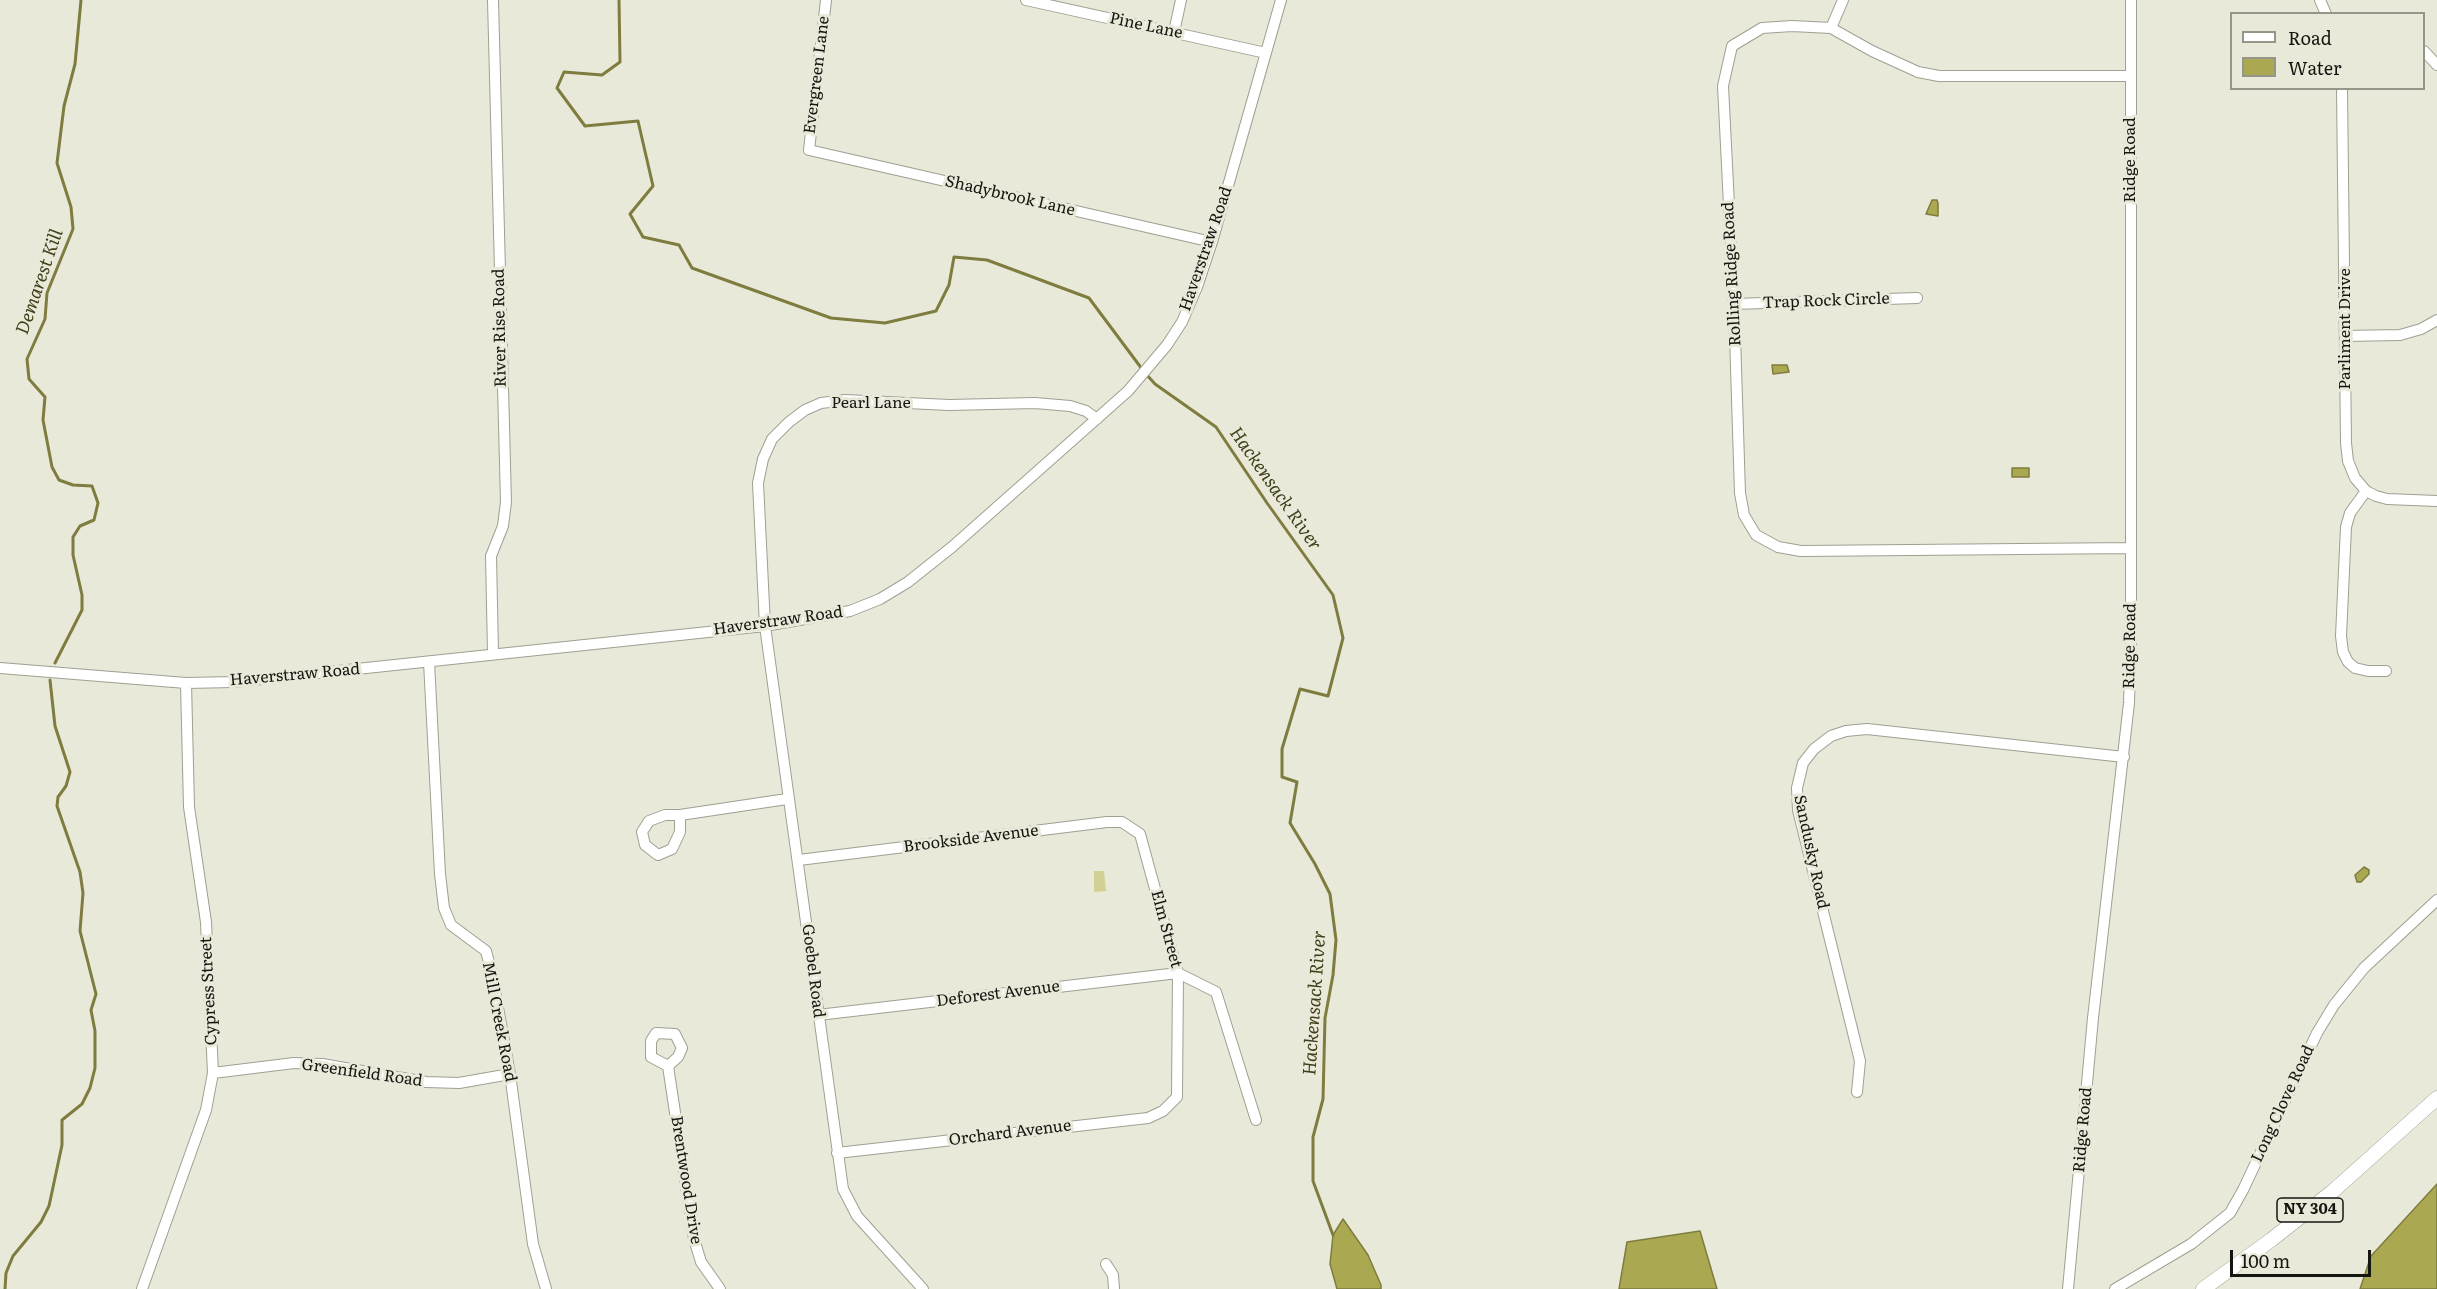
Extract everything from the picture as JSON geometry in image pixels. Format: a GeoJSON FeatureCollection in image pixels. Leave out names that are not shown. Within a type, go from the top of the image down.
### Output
{"type":"FeatureCollection","features":[{"type":"Feature","properties":{"kind":"main road","name":"NY 304"},"geometry":{"type":"LineString","coordinates":[[2203,1289],[2332,1192],[2437,1098]]}},
{"type":"Feature","properties":{"kind":"street","name":"River Rise Road"},"geometry":{"type":"LineString","coordinates":[[493,0],[506,502],[504,526],[491,556],[493,653]]}},
{"type":"Feature","properties":{"kind":"street","name":"Evergreen Lane"},"geometry":{"type":"LineString","coordinates":[[809,150],[826,0]]}},
{"type":"Feature","properties":{"kind":"street","name":"Pine Lane"},"geometry":{"type":"LineString","coordinates":[[1026,0],[1266,53]]}},
{"type":"Feature","properties":{"kind":"street"},"geometry":{"type":"LineString","coordinates":[[1174,32],[1181,0]]}},
{"type":"Feature","properties":{"kind":"street","name":"Haverstraw Road"},"geometry":{"type":"LineString","coordinates":[[0,668],[186,682],[232,682],[765,626],[850,611],[880,598],[908,582],[952,547],[1097,419],[1149,368],[1167,345],[1182,322],[1212,242],[1281,0]]}},
{"type":"Feature","properties":{"kind":"street"},"geometry":{"type":"LineString","coordinates":[[1831,28],[1843,0]]}},
{"type":"Feature","properties":{"kind":"street","name":"Ridge Road"},"geometry":{"type":"LineString","coordinates":[[2068,1289],[2093,1018],[2129,703],[2131,0]]}},
{"type":"Feature","properties":{"kind":"street","name":"Rolling Ridge Road"},"geometry":{"type":"LineString","coordinates":[[2130,76],[1930,75],[1918,72],[1872,51],[1831,28],[1792,26],[1761,28],[1732,46],[1723,86],[1734,304],[1740,493],[1744,515],[1756,536],[1778,547],[1801,551],[2131,548]]}},
{"type":"Feature","properties":{"kind":"street"},"geometry":{"type":"LineString","coordinates":[[2425,52],[2437,65]]}},
{"type":"Feature","properties":{"kind":"street","name":"Parliment Drive"},"geometry":{"type":"LineString","coordinates":[[2342,90],[2348,461],[2355,478],[2366,491]]}},
{"type":"Feature","properties":{"kind":"street","name":"Shadybrook Lane"},"geometry":{"type":"LineString","coordinates":[[809,150],[1212,242]]}},
{"type":"Feature","properties":{"kind":"street","name":"Trap Rock Circle"},"geometry":{"type":"LineString","coordinates":[[1734,304],[1917,298]]}},
{"type":"Feature","properties":{"kind":"street"},"geometry":{"type":"LineString","coordinates":[[2345,336],[2400,335],[2437,320]]}},
{"type":"Feature","properties":{"kind":"street","name":"Pearl Lane"},"geometry":{"type":"LineString","coordinates":[[765,626],[758,483],[763,459],[772,439],[805,410],[821,403],[846,400],[949,405],[1035,403],[1070,406],[1086,411],[1097,419]]}},
{"type":"Feature","properties":{"kind":"street"},"geometry":{"type":"LineString","coordinates":[[2386,671],[2355,668],[2348,662],[2343,652],[2341,636],[2346,527],[2350,513],[2366,491],[2387,499],[2437,501]]}},
{"type":"Feature","properties":{"kind":"street","name":"Goebel Road"},"geometry":{"type":"LineString","coordinates":[[765,626],[787,799],[799,860],[843,1189],[857,1216],[923,1289]]}},
{"type":"Feature","properties":{"kind":"street","name":"Mill Creek Road"},"geometry":{"type":"LineString","coordinates":[[429,662],[440,874],[444,908],[451,925],[486,951],[510,1074],[533,1244],[546,1289]]}},
{"type":"Feature","properties":{"kind":"street","name":"Cypress Street"},"geometry":{"type":"LineString","coordinates":[[142,1289],[206,1110],[213,1073],[206,922],[189,807],[186,682]]}},
{"type":"Feature","properties":{"kind":"street","name":"Sandusky Road"},"geometry":{"type":"LineString","coordinates":[[1857,1092],[1860,1061],[1798,810],[1797,788],[1803,763],[1814,749],[1831,736],[1846,731],[1868,729],[2124,757]]}},
{"type":"Feature","properties":{"kind":"street"},"geometry":{"type":"LineString","coordinates":[[681,815],[787,799]]}},
{"type":"Feature","properties":{"kind":"street","name":"Brookside Avenue"},"geometry":{"type":"LineString","coordinates":[[799,860],[1107,822],[1122,822],[1140,834]]}},
{"type":"Feature","properties":{"kind":"street","name":"Elm Street"},"geometry":{"type":"LineString","coordinates":[[1140,834],[1178,973],[1177,1097]]}},
{"type":"Feature","properties":{"kind":"street","name":"Long Clove Road"},"geometry":{"type":"LineString","coordinates":[[2115,1289],[2183,1250],[2229,1213],[2244,1190],[2317,1033],[2334,1005],[2364,968],[2437,900]]}},
{"type":"Feature","properties":{"kind":"street"},"geometry":{"type":"LineString","coordinates":[[1178,973],[1216,992],[1256,1120]]}},
{"type":"Feature","properties":{"kind":"street","name":"Deforest Avenue"},"geometry":{"type":"LineString","coordinates":[[818,1015],[1178,973]]}},
{"type":"Feature","properties":{"kind":"street","name":"Greenfield Road"},"geometry":{"type":"LineString","coordinates":[[213,1073],[294,1063],[321,1064],[426,1082],[459,1083],[510,1074]]}},
{"type":"Feature","properties":{"kind":"street","name":"Brentwood Drive"},"geometry":{"type":"LineString","coordinates":[[668,1066],[694,1239],[701,1262],[720,1289]]}},
{"type":"Feature","properties":{"kind":"street","name":"Orchard Avenue"},"geometry":{"type":"LineString","coordinates":[[837,1153],[1148,1118],[1163,1111],[1177,1097]]}},
{"type":"Feature","properties":{"kind":"street"},"geometry":{"type":"LineString","coordinates":[[1106,1264],[1113,1275],[1114,1289]]}},
{"type":"Feature","properties":{"kind":"shaded area"},"geometry":{"type":"Polygon","coordinates":[[[1094,871],[1104,871],[1106,891],[1094,892],[1094,871]]]}},
{"type":"Feature","properties":{"kind":"water"},"geometry":{"type":"Polygon","coordinates":[[[1932,200],[1937,200],[1938,216],[1926,214],[1932,200]]]}},
{"type":"Feature","properties":{"kind":"water"},"geometry":{"type":"Polygon","coordinates":[[[1772,365],[1787,365],[1789,372],[1773,374],[1772,365]]]}},
{"type":"Feature","properties":{"kind":"water"},"geometry":{"type":"Polygon","coordinates":[[[2012,468],[2029,468],[2029,477],[2012,477],[2012,468]]]}},
{"type":"Feature","properties":{"kind":"water"},"geometry":{"type":"Polygon","coordinates":[[[2364,867],[2369,870],[2369,874],[2361,882],[2357,882],[2355,875],[2364,867]]]}},
{"type":"Feature","properties":{"kind":"water"},"geometry":{"type":"Polygon","coordinates":[[[2437,1184],[2437,1289],[2360,1289],[2371,1256],[2437,1184]]]}},
{"type":"Feature","properties":{"kind":"water"},"geometry":{"type":"Polygon","coordinates":[[[1343,1219],[1368,1255],[1381,1289],[1337,1289],[1330,1264],[1333,1235],[1343,1219]]]}},
{"type":"Feature","properties":{"kind":"water"},"geometry":{"type":"Polygon","coordinates":[[[1700,1231],[1717,1289],[1619,1289],[1627,1242],[1700,1231]]]}},
{"type":"Feature","properties":{"kind":"waterway","name":"Demarest Kill"},"geometry":{"type":"LineString","coordinates":[[55,663],[82,610],[82,595],[73,555],[73,537],[80,526],[94,520],[98,503],[92,486],[73,485],[59,480],[52,467],[43,420],[45,397],[29,379],[27,359],[45,319],[47,293],[73,229],[71,207],[57,163],[64,106],[75,64],[81,0]]}},
{"type":"Feature","properties":{"kind":"waterway","name":"Hackensack River"},"geometry":{"type":"LineString","coordinates":[[619,0],[620,62],[602,75],[564,72],[557,88],[585,126],[638,121],[653,186],[630,214],[643,237],[679,245],[692,268],[831,318],[885,323],[936,311],[949,285],[954,257],[987,260],[1089,298],[1142,369]]}},
{"type":"Feature","properties":{"kind":"waterway","name":"Hackensack River"},"geometry":{"type":"LineString","coordinates":[[1146,374],[1155,384],[1216,427],[1333,595],[1343,638],[1328,696],[1300,689],[1282,749],[1282,777],[1297,782],[1290,823],[1330,894],[1336,940],[1333,975],[1325,1018],[1323,1099],[1313,1137],[1313,1181],[1333,1235]]}},
{"type":"Feature","properties":{"kind":"waterway","name":"Demarest Kill"},"geometry":{"type":"LineString","coordinates":[[5,1289],[6,1273],[13,1256],[41,1222],[49,1206],[62,1145],[62,1120],[82,1104],[90,1088],[95,1068],[95,1031],[91,1010],[96,994],[80,931],[83,893],[80,872],[57,806],[58,797],[66,786],[70,772],[55,726],[50,680]]}}]}
